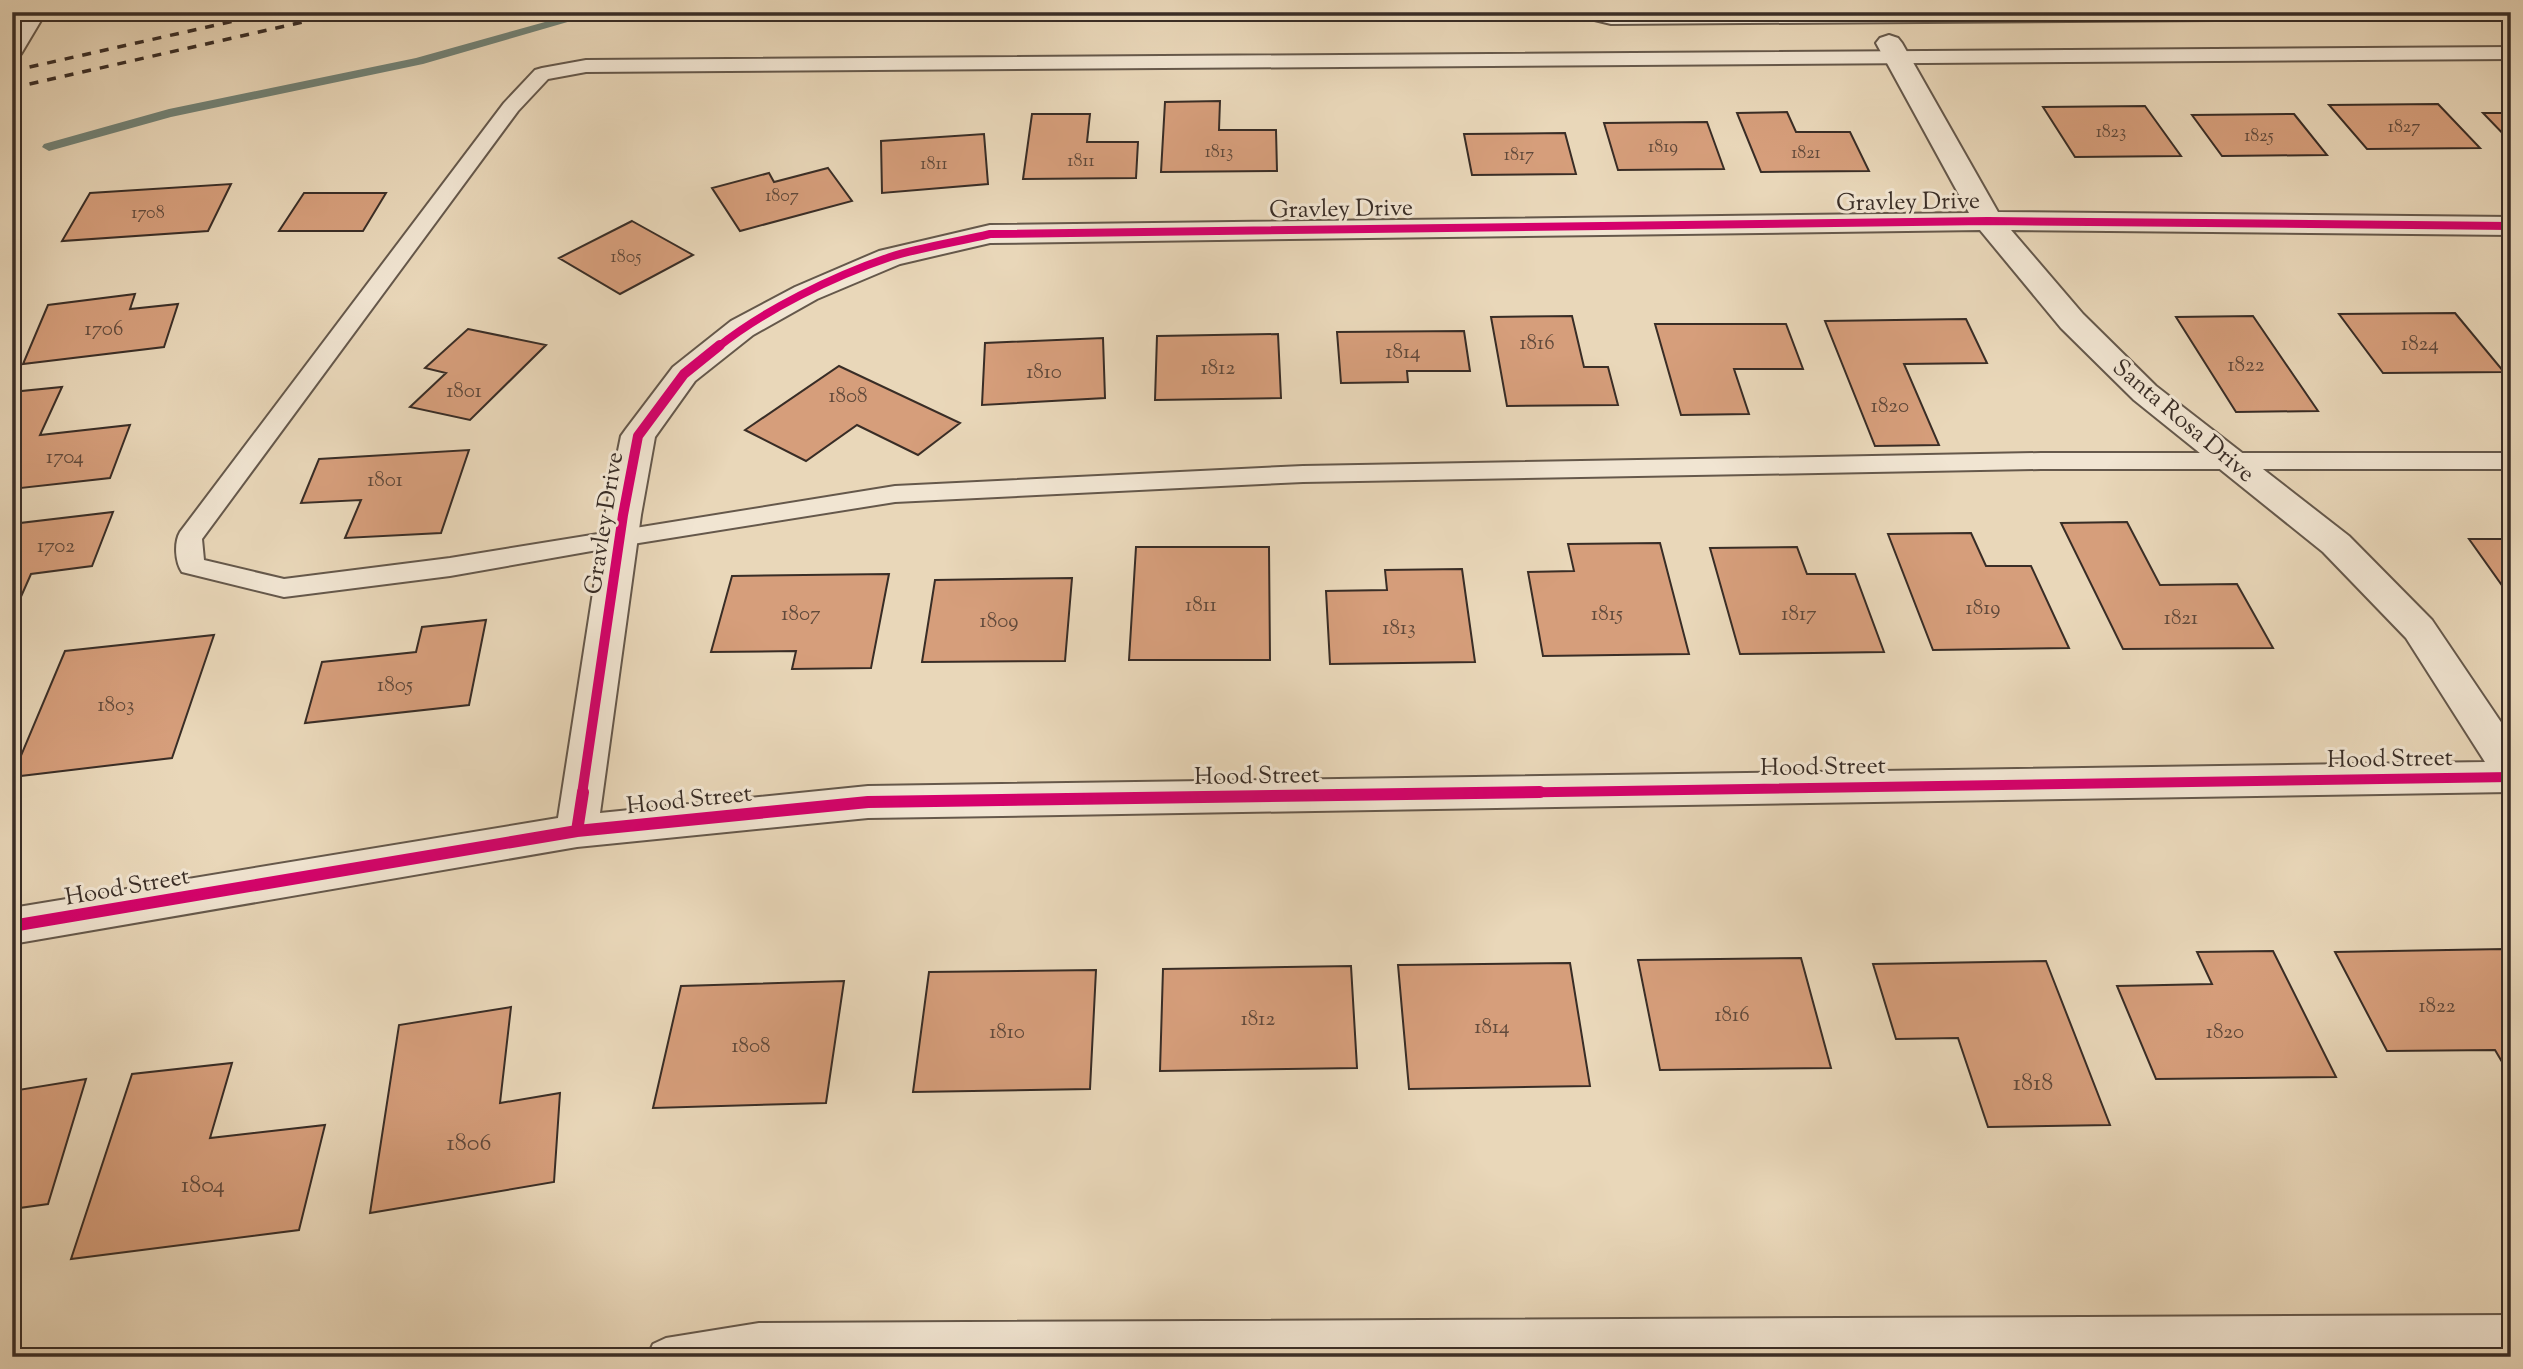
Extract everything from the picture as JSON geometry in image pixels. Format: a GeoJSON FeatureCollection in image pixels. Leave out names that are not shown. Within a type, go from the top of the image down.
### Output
{"type":"FeatureCollection","features":[{"type":"Feature","properties":{"kind":"street"},"geometry":{"type":"LineString","coordinates":[[12,49],[34,12]]}},
{"type":"Feature","properties":{"kind":"street","name":"Santa Rosa Drive"},"geometry":{"type":"LineString","coordinates":[[1887,39],[1988,221],[2073,321],[2145,393],[2336,544],[2419,629],[2511,769]]}},
{"type":"Feature","properties":{"kind":"street","name":"Gravley Drive"},"geometry":{"type":"LineString","coordinates":[[577,831],[620,537],[638,436],[684,374],[742,328],[806,293],[890,257],[990,234],[1988,221],[2511,226]]}},
{"type":"Feature","properties":{"kind":"street","name":"Hood Street"},"geometry":{"type":"LineString","coordinates":[[12,926],[577,831],[868,802],[2511,777]]}},
{"type":"Feature","properties":{"kind":"lane"},"geometry":{"type":"LineString","coordinates":[[1584,12],[1611,19],[1887,39],[2511,53]]}},
{"type":"Feature","properties":{"kind":"lane"},"geometry":{"type":"LineString","coordinates":[[2511,13],[2365,13],[1887,39],[586,66],[542,74],[503,118],[189,538],[191,566],[284,588],[450,568],[620,537],[895,494],[1275,475],[2041,461],[2511,461]]}},
{"type":"Feature","properties":{"kind":"lane"},"geometry":{"type":"LineString","coordinates":[[666,1357],[759,1341],[2511,1333]]}},
{"type":"Feature","properties":{"kind":"building"},"geometry":{"type":"Polygon","coordinates":[[[1220,101],[1219,130],[1276,130],[1277,171],[1161,172],[1165,102],[1220,101]]]}},
{"type":"Feature","properties":{"kind":"building"},"geometry":{"type":"Polygon","coordinates":[[[2438,104],[2480,148],[2367,149],[2329,105],[2438,104]]]}},
{"type":"Feature","properties":{"kind":"building"},"geometry":{"type":"Polygon","coordinates":[[[2145,106],[2181,156],[2075,157],[2043,107],[2145,106]]]}},
{"type":"Feature","properties":{"kind":"building"},"geometry":{"type":"Polygon","coordinates":[[[1787,112],[1796,132],[1850,132],[1869,171],[1761,172],[1737,113],[1787,112]]]}},
{"type":"Feature","properties":{"kind":"building"},"geometry":{"type":"Polygon","coordinates":[[[2483,113],[2511,113],[2511,142],[2483,113]]]}},
{"type":"Feature","properties":{"kind":"building"},"geometry":{"type":"Polygon","coordinates":[[[1032,114],[1090,114],[1087,142],[1138,142],[1136,178],[1023,179],[1032,114]]]}},
{"type":"Feature","properties":{"kind":"building"},"geometry":{"type":"Polygon","coordinates":[[[2294,114],[2327,155],[2222,156],[2192,115],[2294,114]]]}},
{"type":"Feature","properties":{"kind":"building"},"geometry":{"type":"Polygon","coordinates":[[[1707,122],[1724,169],[1618,170],[1604,123],[1707,122]]]}},
{"type":"Feature","properties":{"kind":"building"},"geometry":{"type":"Polygon","coordinates":[[[1565,133],[1576,174],[1472,175],[1464,134],[1565,133]]]}},
{"type":"Feature","properties":{"kind":"building"},"geometry":{"type":"Polygon","coordinates":[[[984,134],[988,184],[882,193],[881,141],[984,134]]]}},
{"type":"Feature","properties":{"kind":"building"},"geometry":{"type":"Polygon","coordinates":[[[828,168],[852,201],[740,231],[712,188],[769,173],[774,182],[828,168]]]}},
{"type":"Feature","properties":{"kind":"building"},"geometry":{"type":"Polygon","coordinates":[[[231,184],[208,231],[62,241],[90,193],[231,184]]]}},
{"type":"Feature","properties":{"kind":"building"},"geometry":{"type":"Polygon","coordinates":[[[304,193],[386,193],[363,231],[279,231],[304,193]]]}},
{"type":"Feature","properties":{"kind":"building"},"geometry":{"type":"Polygon","coordinates":[[[632,221],[693,255],[620,294],[559,258],[632,221]]]}},
{"type":"Feature","properties":{"kind":"building"},"geometry":{"type":"Polygon","coordinates":[[[135,294],[130,309],[178,304],[164,347],[23,364],[48,305],[135,294]]]}},
{"type":"Feature","properties":{"kind":"building"},"geometry":{"type":"Polygon","coordinates":[[[2455,313],[2504,372],[2383,373],[2339,314],[2455,313]]]}},
{"type":"Feature","properties":{"kind":"building"},"geometry":{"type":"Polygon","coordinates":[[[1572,316],[1584,367],[1608,367],[1618,405],[1507,406],[1491,317],[1572,316]]]}},
{"type":"Feature","properties":{"kind":"building"},"geometry":{"type":"Polygon","coordinates":[[[2253,316],[2318,411],[2236,412],[2176,317],[2253,316]]]}},
{"type":"Feature","properties":{"kind":"building"},"geometry":{"type":"Polygon","coordinates":[[[1966,319],[1987,363],[1904,364],[1939,445],[1875,446],[1825,321],[1966,319]]]}},
{"type":"Feature","properties":{"kind":"building"},"geometry":{"type":"Polygon","coordinates":[[[1655,324],[1786,324],[1803,369],[1734,369],[1749,414],[1681,415],[1655,324]]]}},
{"type":"Feature","properties":{"kind":"building"},"geometry":{"type":"Polygon","coordinates":[[[468,329],[546,345],[470,420],[410,407],[446,373],[425,368],[468,329]]]}},
{"type":"Feature","properties":{"kind":"building"},"geometry":{"type":"Polygon","coordinates":[[[1464,331],[1470,371],[1407,371],[1408,382],[1341,383],[1337,332],[1464,331]]]}},
{"type":"Feature","properties":{"kind":"building"},"geometry":{"type":"Polygon","coordinates":[[[1278,334],[1281,398],[1155,400],[1157,336],[1278,334]]]}},
{"type":"Feature","properties":{"kind":"building"},"geometry":{"type":"Polygon","coordinates":[[[1103,338],[1105,398],[982,405],[985,343],[1103,338]]]}},
{"type":"Feature","properties":{"kind":"building"},"geometry":{"type":"Polygon","coordinates":[[[839,366],[960,423],[918,455],[857,425],[806,461],[745,430],[839,366]]]}},
{"type":"Feature","properties":{"kind":"building"},"geometry":{"type":"Polygon","coordinates":[[[62,387],[40,435],[130,425],[110,478],[12,489],[12,392],[62,387]]]}},
{"type":"Feature","properties":{"kind":"building"},"geometry":{"type":"Polygon","coordinates":[[[469,450],[441,533],[345,538],[361,500],[301,503],[319,459],[469,450]]]}},
{"type":"Feature","properties":{"kind":"building"},"geometry":{"type":"Polygon","coordinates":[[[113,512],[92,566],[31,574],[16,608],[12,608],[12,524],[113,512]]]}},
{"type":"Feature","properties":{"kind":"building"},"geometry":{"type":"Polygon","coordinates":[[[2127,522],[2160,585],[2237,584],[2273,648],[2123,649],[2061,523],[2127,522]]]}},
{"type":"Feature","properties":{"kind":"building"},"geometry":{"type":"Polygon","coordinates":[[[1971,533],[1986,566],[2031,566],[2069,648],[1933,650],[1888,534],[1971,533]]]}},
{"type":"Feature","properties":{"kind":"building"},"geometry":{"type":"Polygon","coordinates":[[[2469,539],[2511,539],[2511,598],[2469,539]]]}},
{"type":"Feature","properties":{"kind":"building"},"geometry":{"type":"Polygon","coordinates":[[[1660,543],[1689,654],[1543,656],[1528,572],[1574,571],[1568,544],[1660,543]]]}},
{"type":"Feature","properties":{"kind":"building"},"geometry":{"type":"Polygon","coordinates":[[[1136,547],[1269,547],[1270,660],[1129,660],[1136,547]]]}},
{"type":"Feature","properties":{"kind":"building"},"geometry":{"type":"Polygon","coordinates":[[[1797,547],[1807,574],[1855,574],[1884,652],[1740,654],[1710,548],[1797,547]]]}},
{"type":"Feature","properties":{"kind":"building"},"geometry":{"type":"Polygon","coordinates":[[[1462,569],[1475,662],[1330,664],[1326,591],[1387,590],[1385,570],[1462,569]]]}},
{"type":"Feature","properties":{"kind":"building"},"geometry":{"type":"Polygon","coordinates":[[[889,574],[871,668],[792,669],[796,651],[711,652],[732,576],[889,574]]]}},
{"type":"Feature","properties":{"kind":"building"},"geometry":{"type":"Polygon","coordinates":[[[1072,578],[1065,661],[922,662],[935,580],[1072,578]]]}},
{"type":"Feature","properties":{"kind":"building"},"geometry":{"type":"Polygon","coordinates":[[[486,620],[469,705],[305,723],[322,662],[416,652],[422,627],[486,620]]]}},
{"type":"Feature","properties":{"kind":"building"},"geometry":{"type":"Polygon","coordinates":[[[214,635],[172,758],[12,777],[65,651],[214,635]]]}},
{"type":"Feature","properties":{"kind":"building"},"geometry":{"type":"Polygon","coordinates":[[[2504,949],[2511,961],[2511,1077],[2495,1050],[2387,1051],[2335,952],[2504,949]]]}},
{"type":"Feature","properties":{"kind":"building"},"geometry":{"type":"Polygon","coordinates":[[[2273,951],[2336,1077],[2156,1079],[2117,986],[2212,984],[2197,952],[2273,951]]]}},
{"type":"Feature","properties":{"kind":"building"},"geometry":{"type":"Polygon","coordinates":[[[1801,958],[1831,1068],[1660,1070],[1638,960],[1801,958]]]}},
{"type":"Feature","properties":{"kind":"building"},"geometry":{"type":"Polygon","coordinates":[[[2046,961],[2110,1125],[1988,1127],[1958,1038],[1896,1039],[1873,964],[2046,961]]]}},
{"type":"Feature","properties":{"kind":"building"},"geometry":{"type":"Polygon","coordinates":[[[1570,963],[1590,1086],[1409,1089],[1398,965],[1570,963]]]}},
{"type":"Feature","properties":{"kind":"building"},"geometry":{"type":"Polygon","coordinates":[[[1351,966],[1357,1068],[1160,1071],[1163,969],[1351,966]]]}},
{"type":"Feature","properties":{"kind":"building"},"geometry":{"type":"Polygon","coordinates":[[[1096,970],[1090,1089],[913,1092],[929,972],[1096,970]]]}},
{"type":"Feature","properties":{"kind":"building"},"geometry":{"type":"Polygon","coordinates":[[[844,981],[826,1103],[653,1108],[681,986],[844,981]]]}},
{"type":"Feature","properties":{"kind":"building"},"geometry":{"type":"Polygon","coordinates":[[[511,1007],[500,1103],[560,1093],[554,1182],[370,1213],[399,1025],[511,1007]]]}},
{"type":"Feature","properties":{"kind":"building"},"geometry":{"type":"Polygon","coordinates":[[[232,1063],[210,1138],[325,1125],[299,1230],[71,1259],[132,1074],[232,1063]]]}},
{"type":"Feature","properties":{"kind":"building"},"geometry":{"type":"Polygon","coordinates":[[[86,1079],[48,1204],[12,1209],[12,1091],[86,1079]]]}},
{"type":"Feature","properties":{"kind":"waterway"},"geometry":{"type":"LineString","coordinates":[[49,147],[169,113],[418,61],[596,12]]}},
{"type":"Feature","properties":{"kind":"railway"},"geometry":{"type":"LineString","coordinates":[[12,71],[274,12]]}},
{"type":"Feature","properties":{"kind":"railway"},"geometry":{"type":"LineString","coordinates":[[12,88],[347,12]]}},
{"type":"Feature","properties":{"kind":"cycle path"},"geometry":{"type":"LineString","coordinates":[[577,831],[623,515],[638,436],[684,374],[742,328],[806,293],[890,257],[990,234],[1988,221],[2511,226]]}},
{"type":"Feature","properties":{"kind":"cycle path"},"geometry":{"type":"LineString","coordinates":[[12,926],[577,831],[868,802],[2511,777]]}}]}
